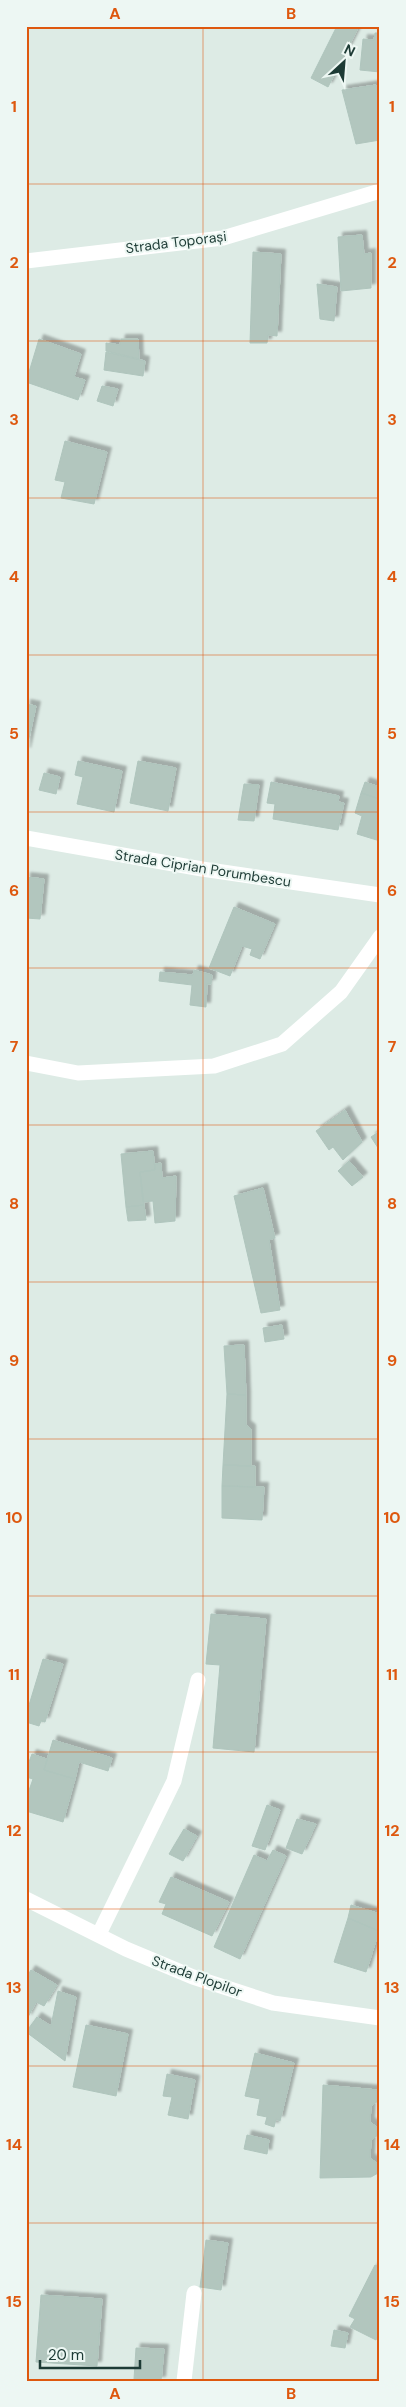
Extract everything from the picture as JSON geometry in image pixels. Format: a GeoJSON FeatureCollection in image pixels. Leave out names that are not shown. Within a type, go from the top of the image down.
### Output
{"type":"FeatureCollection","features":[{"type":"Feature","properties":{"kind":"street","name":"Strada Toporași"},"geometry":{"type":"LineString","coordinates":[[26,261],[223,238],[380,191]]}},
{"type":"Feature","properties":{"kind":"street","name":"Strada Ciprian Porumbescu"},"geometry":{"type":"LineString","coordinates":[[26,838],[202,869],[380,894]]}},
{"type":"Feature","properties":{"kind":"street"},"geometry":{"type":"LineString","coordinates":[[26,1062],[78,1073],[214,1066],[282,1044],[341,992],[380,937]]}},
{"type":"Feature","properties":{"kind":"street"},"geometry":{"type":"LineString","coordinates":[[99,1934],[174,1780],[198,1680]]}},
{"type":"Feature","properties":{"kind":"street","name":"Strada Plopilor"},"geometry":{"type":"LineString","coordinates":[[26,1899],[126,1949],[193,1977],[273,2003],[380,2018]]}},
{"type":"Feature","properties":{"kind":"street"},"geometry":{"type":"LineString","coordinates":[[184,2381],[194,2293]]}},
{"type":"Feature","properties":{"kind":"building"},"geometry":{"type":"Polygon","coordinates":[[[337,26],[359,26],[328,87],[311,78],[337,26]]]}},
{"type":"Feature","properties":{"kind":"building"},"geometry":{"type":"Polygon","coordinates":[[[375,33],[380,33],[380,72],[360,70],[363,39],[374,40],[375,33]]]}},
{"type":"Feature","properties":{"kind":"building"},"geometry":{"type":"Polygon","coordinates":[[[376,85],[380,101],[380,140],[356,144],[342,90],[376,85]]]}},
{"type":"Feature","properties":{"kind":"building"},"geometry":{"type":"Polygon","coordinates":[[[362,235],[364,254],[371,253],[371,288],[341,291],[338,237],[362,235]]]}},
{"type":"Feature","properties":{"kind":"building"},"geometry":{"type":"Polygon","coordinates":[[[253,252],[281,254],[277,336],[268,335],[267,343],[250,343],[253,252]]]}},
{"type":"Feature","properties":{"kind":"building"},"geometry":{"type":"Polygon","coordinates":[[[317,284],[337,287],[334,321],[320,319],[317,284]]]}},
{"type":"Feature","properties":{"kind":"building"},"geometry":{"type":"Polygon","coordinates":[[[39,339],[81,354],[74,377],[85,380],[78,400],[26,382],[39,339]]]}},
{"type":"Feature","properties":{"kind":"building"},"geometry":{"type":"Polygon","coordinates":[[[121,339],[138,339],[139,359],[106,351],[106,343],[120,345],[121,339]]]}},
{"type":"Feature","properties":{"kind":"building"},"geometry":{"type":"Polygon","coordinates":[[[106,352],[145,361],[143,376],[104,370],[106,352]]]}},
{"type":"Feature","properties":{"kind":"building"},"geometry":{"type":"Polygon","coordinates":[[[102,386],[118,389],[113,406],[97,401],[102,386]]]}},
{"type":"Feature","properties":{"kind":"building"},"geometry":{"type":"Polygon","coordinates":[[[65,441],[107,452],[94,504],[61,498],[65,482],[55,480],[65,441]]]}},
{"type":"Feature","properties":{"kind":"building"},"geometry":{"type":"Polygon","coordinates":[[[26,704],[36,706],[26,752],[26,704]]]}},
{"type":"Feature","properties":{"kind":"building"},"geometry":{"type":"Polygon","coordinates":[[[78,761],[122,771],[114,812],[77,804],[83,777],[75,775],[78,761]]]}},
{"type":"Feature","properties":{"kind":"building"},"geometry":{"type":"Polygon","coordinates":[[[138,761],[176,768],[168,811],[130,803],[138,761]]]}},
{"type":"Feature","properties":{"kind":"building"},"geometry":{"type":"Polygon","coordinates":[[[44,773],[60,777],[56,794],[39,790],[44,773]]]}},
{"type":"Feature","properties":{"kind":"building"},"geometry":{"type":"Polygon","coordinates":[[[271,782],[339,796],[338,802],[344,803],[338,830],[273,819],[275,804],[267,803],[271,782]]]}},
{"type":"Feature","properties":{"kind":"building"},"geometry":{"type":"Polygon","coordinates":[[[365,782],[380,787],[380,799],[361,793],[365,782]]]}},
{"type":"Feature","properties":{"kind":"building"},"geometry":{"type":"Polygon","coordinates":[[[244,784],[259,785],[254,821],[238,820],[244,784]]]}},
{"type":"Feature","properties":{"kind":"building"},"geometry":{"type":"Polygon","coordinates":[[[361,793],[380,799],[380,841],[357,834],[362,816],[355,813],[361,793]]]}},
{"type":"Feature","properties":{"kind":"building"},"geometry":{"type":"Polygon","coordinates":[[[26,877],[44,879],[40,919],[26,918],[26,877]]]}},
{"type":"Feature","properties":{"kind":"building"},"geometry":{"type":"Polygon","coordinates":[[[234,907],[275,924],[260,959],[250,955],[252,949],[242,946],[230,976],[209,968],[234,907]]]}},
{"type":"Feature","properties":{"kind":"building"},"geometry":{"type":"Polygon","coordinates":[[[194,970],[212,975],[211,984],[207,984],[206,1007],[190,1005],[192,985],[159,981],[160,972],[193,975],[194,970]]]}},
{"type":"Feature","properties":{"kind":"building"},"geometry":{"type":"Polygon","coordinates":[[[345,1110],[362,1142],[343,1160],[333,1147],[329,1150],[316,1131],[345,1110]]]}},
{"type":"Feature","properties":{"kind":"building"},"geometry":{"type":"Polygon","coordinates":[[[380,1131],[380,1151],[371,1137],[380,1131]]]}},
{"type":"Feature","properties":{"kind":"building"},"geometry":{"type":"Polygon","coordinates":[[[153,1151],[155,1170],[140,1172],[144,1205],[126,1207],[121,1154],[153,1151]]]}},
{"type":"Feature","properties":{"kind":"building"},"geometry":{"type":"Polygon","coordinates":[[[349,1161],[363,1177],[352,1186],[338,1171],[349,1161]]]}},
{"type":"Feature","properties":{"kind":"building"},"geometry":{"type":"Polygon","coordinates":[[[161,1163],[162,1178],[176,1176],[175,1221],[155,1223],[153,1201],[143,1202],[140,1172],[155,1170],[155,1164],[161,1163]]]}},
{"type":"Feature","properties":{"kind":"building"},"geometry":{"type":"Polygon","coordinates":[[[263,1188],[275,1238],[269,1240],[280,1310],[261,1313],[234,1196],[263,1188]]]}},
{"type":"Feature","properties":{"kind":"building"},"geometry":{"type":"Polygon","coordinates":[[[144,1205],[146,1220],[128,1221],[126,1207],[144,1205]]]}},
{"type":"Feature","properties":{"kind":"building"},"geometry":{"type":"Polygon","coordinates":[[[282,1325],[284,1339],[265,1342],[263,1328],[282,1325]]]}},
{"type":"Feature","properties":{"kind":"building"},"geometry":{"type":"Polygon","coordinates":[[[244,1345],[246,1395],[227,1394],[224,1346],[244,1345]]]}},
{"type":"Feature","properties":{"kind":"building"},"geometry":{"type":"Polygon","coordinates":[[[227,1394],[246,1395],[246,1425],[251,1429],[251,1466],[223,1465],[227,1394]]]}},
{"type":"Feature","properties":{"kind":"building"},"geometry":{"type":"Polygon","coordinates":[[[223,1465],[255,1466],[255,1487],[222,1486],[223,1465]]]}},
{"type":"Feature","properties":{"kind":"building"},"geometry":{"type":"Polygon","coordinates":[[[222,1486],[264,1487],[262,1520],[222,1518],[222,1486]]]}},
{"type":"Feature","properties":{"kind":"building"},"geometry":{"type":"Polygon","coordinates":[[[211,1614],[266,1619],[254,1752],[213,1748],[220,1665],[206,1664],[211,1614]]]}},
{"type":"Feature","properties":{"kind":"building"},"geometry":{"type":"Polygon","coordinates":[[[43,1659],[63,1664],[45,1722],[41,1721],[39,1726],[26,1722],[26,1715],[43,1659]]]}},
{"type":"Feature","properties":{"kind":"building"},"geometry":{"type":"Polygon","coordinates":[[[53,1740],[112,1758],[108,1771],[79,1762],[75,1779],[44,1770],[53,1740]]]}},
{"type":"Feature","properties":{"kind":"building"},"geometry":{"type":"Polygon","coordinates":[[[32,1754],[47,1759],[44,1770],[75,1779],[63,1822],[26,1811],[26,1799],[33,1779],[26,1777],[26,1770],[32,1754]]]}},
{"type":"Feature","properties":{"kind":"building"},"geometry":{"type":"Polygon","coordinates":[[[267,1805],[280,1810],[265,1850],[252,1846],[267,1805]]]}},
{"type":"Feature","properties":{"kind":"building"},"geometry":{"type":"Polygon","coordinates":[[[297,1819],[316,1824],[302,1854],[286,1848],[297,1819]]]}},
{"type":"Feature","properties":{"kind":"building"},"geometry":{"type":"Polygon","coordinates":[[[184,1829],[197,1836],[183,1861],[169,1854],[184,1829]]]}},
{"type":"Feature","properties":{"kind":"building"},"geometry":{"type":"Polygon","coordinates":[[[273,1850],[286,1856],[240,1959],[214,1947],[254,1855],[267,1861],[273,1850]]]}},
{"type":"Feature","properties":{"kind":"building"},"geometry":{"type":"Polygon","coordinates":[[[171,1877],[229,1902],[212,1936],[162,1914],[166,1904],[159,1902],[171,1877]]]}},
{"type":"Feature","properties":{"kind":"building"},"geometry":{"type":"Polygon","coordinates":[[[351,1905],[380,1914],[379,1931],[348,1918],[351,1905]]]}},
{"type":"Feature","properties":{"kind":"building"},"geometry":{"type":"Polygon","coordinates":[[[348,1918],[379,1931],[366,1972],[334,1962],[348,1918]]]}},
{"type":"Feature","properties":{"kind":"building"},"geometry":{"type":"Polygon","coordinates":[[[31,1970],[57,1985],[44,2006],[36,2002],[27,2019],[26,1978],[31,1970]]]}},
{"type":"Feature","properties":{"kind":"building"},"geometry":{"type":"Polygon","coordinates":[[[58,1991],[76,1997],[65,2061],[26,2032],[37,2017],[51,2026],[58,1991]]]}},
{"type":"Feature","properties":{"kind":"building"},"geometry":{"type":"Polygon","coordinates":[[[86,2025],[128,2034],[116,2096],[73,2087],[86,2025]]]}},
{"type":"Feature","properties":{"kind":"building"},"geometry":{"type":"Polygon","coordinates":[[[255,2053],[294,2063],[280,2121],[276,2119],[274,2127],[265,2124],[267,2117],[257,2115],[260,2099],[245,2096],[255,2053]]]}},
{"type":"Feature","properties":{"kind":"building"},"geometry":{"type":"Polygon","coordinates":[[[167,2074],[195,2080],[188,2119],[168,2115],[172,2097],[163,2096],[167,2074]]]}},
{"type":"Feature","properties":{"kind":"building"},"geometry":{"type":"Polygon","coordinates":[[[323,2085],[378,2090],[378,2101],[371,2106],[370,2122],[378,2128],[378,2135],[371,2140],[370,2158],[378,2164],[378,2173],[371,2177],[320,2178],[323,2085]]]}},
{"type":"Feature","properties":{"kind":"building"},"geometry":{"type":"Polygon","coordinates":[[[247,2135],[269,2140],[267,2154],[244,2149],[247,2135]]]}},
{"type":"Feature","properties":{"kind":"building"},"geometry":{"type":"Polygon","coordinates":[[[206,2240],[228,2243],[221,2290],[200,2287],[206,2240]]]}},
{"type":"Feature","properties":{"kind":"building"},"geometry":{"type":"Polygon","coordinates":[[[375,2265],[380,2267],[380,2332],[376,2340],[350,2327],[355,2319],[349,2316],[375,2265]]]}},
{"type":"Feature","properties":{"kind":"building"},"geometry":{"type":"Polygon","coordinates":[[[41,2295],[102,2299],[97,2366],[36,2362],[41,2295]]]}},
{"type":"Feature","properties":{"kind":"building"},"geometry":{"type":"Polygon","coordinates":[[[334,2330],[348,2333],[345,2348],[331,2346],[334,2330]]]}},
{"type":"Feature","properties":{"kind":"building"},"geometry":{"type":"Polygon","coordinates":[[[136,2348],[164,2349],[161,2381],[134,2379],[136,2348]]]}},
{"type":"Feature","properties":{"kind":"building"},"geometry":{"type":"Polygon","coordinates":[[[378,2362],[380,2362],[380,2381],[377,2381],[378,2362]]]}}]}
